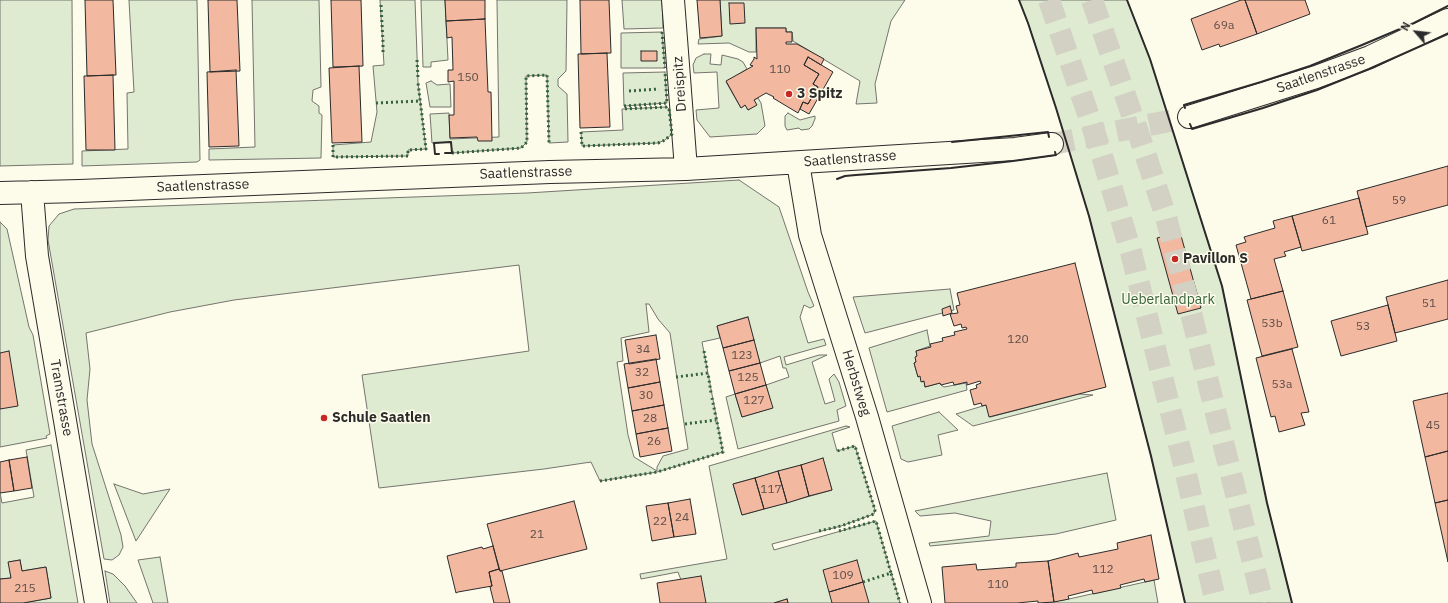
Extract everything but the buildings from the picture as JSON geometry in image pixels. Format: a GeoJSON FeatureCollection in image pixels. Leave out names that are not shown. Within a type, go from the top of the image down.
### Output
{"type":"FeatureCollection","features":[{"type":"Feature","properties":{"kind":"street","name":"Dreispitz"},"geometry":{"type":"LineString","coordinates":[[673,0],[686,169]]}},
{"type":"Feature","properties":{"kind":"street","name":"Saatlenstrasse"},"geometry":{"type":"LineString","coordinates":[[1189,117],[1322,75],[1370,57],[1448,20]]}},
{"type":"Feature","properties":{"kind":"street","name":"Saatlenstrasse"},"geometry":{"type":"LineString","coordinates":[[0,193],[550,172],[686,169],[1015,149],[1052,144]]}},
{"type":"Feature","properties":{"kind":"street","name":"Herbstweg"},"geometry":{"type":"LineString","coordinates":[[798,163],[810,235],[867,417],[920,603]]}},
{"type":"Feature","properties":{"kind":"street","name":"Tramstrasse"},"geometry":{"type":"LineString","coordinates":[[32,192],[37,256],[96,603]]}},
{"type":"Feature","properties":{"kind":"green space"},"geometry":{"type":"Polygon","coordinates":[[[0,0],[72,0],[73,164],[0,166],[0,0]]]}},
{"type":"Feature","properties":{"kind":"green space"},"geometry":{"type":"Polygon","coordinates":[[[129,0],[197,0],[200,160],[197,162],[82,166],[82,151],[128,149],[127,93],[134,92],[129,0]]]}},
{"type":"Feature","properties":{"kind":"green space"},"geometry":{"type":"Polygon","coordinates":[[[252,0],[319,0],[321,87],[313,90],[312,101],[319,106],[319,113],[322,115],[321,158],[209,160],[209,149],[255,147],[252,0]]]}},
{"type":"Feature","properties":{"kind":"green space"},"geometry":{"type":"Polygon","coordinates":[[[380,0],[415,0],[418,83],[426,149],[408,150],[408,156],[333,157],[333,145],[371,142],[377,112],[373,66],[384,65],[380,0]]]}},
{"type":"Feature","properties":{"kind":"green space"},"geometry":{"type":"Polygon","coordinates":[[[421,0],[445,0],[448,60],[431,62],[431,67],[423,67],[421,0]]]}},
{"type":"Feature","properties":{"kind":"green space"},"geometry":{"type":"Polygon","coordinates":[[[497,0],[567,0],[566,71],[558,79],[558,86],[567,94],[568,142],[549,143],[547,75],[526,76],[527,142],[521,148],[452,153],[451,142],[432,143],[430,114],[449,113],[450,139],[499,137],[497,0]]]}},
{"type":"Feature","properties":{"kind":"green space"},"geometry":{"type":"Polygon","coordinates":[[[622,0],[662,0],[663,28],[624,29],[622,0]]]}},
{"type":"Feature","properties":{"kind":"green space"},"geometry":{"type":"Polygon","coordinates":[[[720,0],[905,0],[891,21],[875,84],[877,103],[856,104],[860,81],[793,41],[792,32],[786,32],[786,28],[756,28],[756,52],[749,52],[729,43],[698,44],[699,39],[722,36],[720,0]]]}},
{"type":"Feature","properties":{"kind":"green space","name":"Ueberlandpark"},"geometry":{"type":"Polygon","coordinates":[[[1019,0],[1127,0],[1150,59],[1222,286],[1267,503],[1292,603],[1185,603],[1151,456],[1089,216],[1056,108],[1019,0]]]}},
{"type":"Feature","properties":{"kind":"green space"},"geometry":{"type":"Polygon","coordinates":[[[662,32],[665,68],[621,68],[621,33],[662,32]]]}},
{"type":"Feature","properties":{"kind":"green space"},"geometry":{"type":"Polygon","coordinates":[[[704,54],[711,54],[710,64],[721,65],[722,55],[738,59],[743,62],[747,69],[726,82],[741,108],[745,105],[748,110],[756,105],[754,100],[758,98],[761,103],[765,126],[757,134],[710,137],[697,120],[696,110],[719,108],[717,72],[694,73],[693,65],[696,58],[704,54]]]}},
{"type":"Feature","properties":{"kind":"green space"},"geometry":{"type":"Polygon","coordinates":[[[665,72],[667,103],[624,106],[623,73],[665,72]]]}},
{"type":"Feature","properties":{"kind":"green space"},"geometry":{"type":"Polygon","coordinates":[[[431,81],[437,85],[450,84],[451,107],[430,107],[426,83],[431,81]]]}},
{"type":"Feature","properties":{"kind":"green space"},"geometry":{"type":"Polygon","coordinates":[[[667,107],[669,109],[672,134],[665,140],[658,143],[582,146],[581,132],[623,130],[622,109],[667,107]]]}},
{"type":"Feature","properties":{"kind":"green space"},"geometry":{"type":"Polygon","coordinates":[[[788,113],[800,120],[815,116],[815,119],[809,129],[801,130],[799,128],[787,130],[785,126],[785,116],[788,113]]]}},
{"type":"Feature","properties":{"kind":"green space"},"geometry":{"type":"Polygon","coordinates":[[[739,180],[779,207],[814,306],[810,308],[804,305],[800,317],[808,343],[824,339],[826,345],[784,357],[786,365],[819,355],[827,355],[812,362],[825,404],[835,401],[829,379],[834,374],[839,382],[846,406],[837,410],[839,421],[738,449],[726,397],[735,394],[742,417],[772,408],[766,385],[789,377],[786,368],[783,368],[780,356],[760,363],[747,317],[717,326],[720,338],[702,342],[723,452],[657,472],[600,481],[591,462],[544,469],[379,488],[362,375],[529,351],[519,265],[234,300],[170,312],[86,333],[90,369],[87,400],[92,444],[121,535],[123,547],[119,555],[112,560],[104,559],[48,240],[49,226],[59,214],[74,209],[527,193],[739,180]],[[646,304],[649,332],[621,338],[623,361],[617,362],[628,435],[634,457],[657,471],[657,467],[663,456],[688,449],[670,333],[658,319],[649,304],[646,304]]]}},
{"type":"Feature","properties":{"kind":"green space"},"geometry":{"type":"Polygon","coordinates":[[[0,222],[7,229],[29,327],[33,335],[50,434],[46,436],[47,438],[0,447],[0,222]]]}},
{"type":"Feature","properties":{"kind":"green space"},"geometry":{"type":"Polygon","coordinates":[[[950,289],[954,310],[865,333],[853,297],[950,289]]]}},
{"type":"Feature","properties":{"kind":"green space"},"geometry":{"type":"Polygon","coordinates":[[[927,330],[930,346],[916,351],[916,362],[914,363],[918,377],[920,376],[922,382],[924,381],[925,387],[940,383],[944,387],[966,383],[967,390],[887,412],[869,348],[927,330]]]}},
{"type":"Feature","properties":{"kind":"green space"},"geometry":{"type":"Polygon","coordinates":[[[1079,394],[1093,395],[973,426],[956,414],[986,405],[990,417],[1079,394]]]}},
{"type":"Feature","properties":{"kind":"green space"},"geometry":{"type":"Polygon","coordinates":[[[939,412],[958,430],[938,435],[942,455],[908,462],[901,459],[892,426],[939,412]]]}},
{"type":"Feature","properties":{"kind":"green space"},"geometry":{"type":"Polygon","coordinates":[[[846,426],[850,427],[832,433],[837,451],[855,446],[875,510],[874,514],[841,526],[772,544],[774,550],[876,521],[900,603],[788,603],[787,599],[774,603],[706,603],[681,580],[678,572],[641,579],[640,574],[727,559],[709,466],[846,426]],[[823,459],[733,484],[742,515],[832,490],[823,459]]]}},
{"type":"Feature","properties":{"kind":"green space"},"geometry":{"type":"Polygon","coordinates":[[[51,445],[78,603],[23,603],[51,598],[46,567],[22,571],[20,560],[9,562],[11,578],[0,579],[0,493],[2,503],[34,497],[26,450],[51,445]]]}},
{"type":"Feature","properties":{"kind":"green space"},"geometry":{"type":"Polygon","coordinates":[[[1107,473],[1116,520],[1056,534],[930,546],[929,543],[989,536],[991,521],[955,513],[920,516],[915,511],[1107,473]]]}},
{"type":"Feature","properties":{"kind":"green space"},"geometry":{"type":"Polygon","coordinates":[[[114,484],[143,494],[170,489],[136,541],[114,484]]]}},
{"type":"Feature","properties":{"kind":"green space"},"geometry":{"type":"Polygon","coordinates":[[[160,557],[168,603],[153,603],[138,560],[160,557]]]}},
{"type":"Feature","properties":{"kind":"green space"},"geometry":{"type":"Polygon","coordinates":[[[105,571],[113,574],[125,586],[137,603],[110,603],[105,571]]]}},
{"type":"Feature","properties":{"kind":"green space"},"geometry":{"type":"Polygon","coordinates":[[[1154,580],[1158,603],[1044,603],[1069,599],[1154,580]]]}},
{"type":"Feature","properties":{"kind":"tunnel"},"geometry":{"type":"LineString","coordinates":[[1049,0],[1099,146],[1131,252],[1182,457],[1216,603]]}},
{"type":"Feature","properties":{"kind":"tunnel"},"geometry":{"type":"LineString","coordinates":[[1092,0],[1166,217],[1263,603]]}},
{"type":"Feature","properties":{"kind":"tunnel"},"geometry":{"type":"LineString","coordinates":[[1052,144],[1189,117]]}},
{"type":"Feature","properties":{"kind":"hedge"},"geometry":{"type":"LineString","coordinates":[[381,5],[383,42]]}},
{"type":"Feature","properties":{"kind":"hedge"},"geometry":{"type":"LineString","coordinates":[[662,32],[665,68]]}},
{"type":"Feature","properties":{"kind":"hedge"},"geometry":{"type":"LineString","coordinates":[[383,45],[383,55]]}},
{"type":"Feature","properties":{"kind":"hedge"},"geometry":{"type":"LineString","coordinates":[[417,60],[418,78]]}},
{"type":"Feature","properties":{"kind":"hedge"},"geometry":{"type":"LineString","coordinates":[[624,106],[667,103],[665,72]]}},
{"type":"Feature","properties":{"kind":"hedge"},"geometry":{"type":"LineString","coordinates":[[452,153],[521,148],[527,142],[526,76],[547,75],[549,143]]}},
{"type":"Feature","properties":{"kind":"hedge"},"geometry":{"type":"LineString","coordinates":[[333,145],[333,157],[408,156],[408,150],[426,149],[418,83]]}},
{"type":"Feature","properties":{"kind":"hedge"},"geometry":{"type":"LineString","coordinates":[[629,91],[659,89]]}},
{"type":"Feature","properties":{"kind":"hedge"},"geometry":{"type":"LineString","coordinates":[[376,103],[420,101]]}},
{"type":"Feature","properties":{"kind":"hedge"},"geometry":{"type":"LineString","coordinates":[[581,132],[582,146],[658,143],[665,140],[672,134],[669,109],[667,107],[622,109]]}},
{"type":"Feature","properties":{"kind":"hedge"},"geometry":{"type":"LineString","coordinates":[[704,351],[707,368]]}},
{"type":"Feature","properties":{"kind":"hedge"},"geometry":{"type":"LineString","coordinates":[[676,377],[708,373],[711,393]]}},
{"type":"Feature","properties":{"kind":"hedge"},"geometry":{"type":"LineString","coordinates":[[600,481],[657,472],[723,452],[712,398]]}},
{"type":"Feature","properties":{"kind":"hedge"},"geometry":{"type":"LineString","coordinates":[[685,424],[716,420]]}},
{"type":"Feature","properties":{"kind":"hedge"},"geometry":{"type":"LineString","coordinates":[[819,531],[841,526],[874,514],[875,510],[855,446],[837,451]]}},
{"type":"Feature","properties":{"kind":"hedge"},"geometry":{"type":"LineString","coordinates":[[839,531],[876,521],[891,573]]}},
{"type":"Feature","properties":{"kind":"hedge"},"geometry":{"type":"LineString","coordinates":[[863,582],[891,573],[900,603]]}},
{"type":"Feature","properties":{"kind":"wall"},"geometry":{"type":"LineString","coordinates":[[1019,0],[1056,108],[1089,216],[1151,456],[1185,603]]}},
{"type":"Feature","properties":{"kind":"wall"},"geometry":{"type":"LineString","coordinates":[[1127,0],[1150,59],[1222,286],[1267,503],[1292,603]]}},
{"type":"Feature","properties":{"kind":"wall"},"geometry":{"type":"LineString","coordinates":[[1185,108],[1184,105],[1310,66],[1414,23],[1448,6]]}},
{"type":"Feature","properties":{"kind":"wall"},"geometry":{"type":"LineString","coordinates":[[1190,124],[1192,129],[1317,90],[1448,34]]}},
{"type":"Feature","properties":{"kind":"wall"},"geometry":{"type":"LineString","coordinates":[[952,142],[1048,132],[1049,137]]}},
{"type":"Feature","properties":{"kind":"wall"},"geometry":{"type":"LineString","coordinates":[[439,154],[435,154],[434,143],[451,142],[452,153],[445,153]]}},
{"type":"Feature","properties":{"kind":"wall"},"geometry":{"type":"LineString","coordinates":[[837,179],[845,176],[951,168],[1013,161],[1056,155],[1055,152]]}},
{"type":"Feature","properties":{"kind":"place","name":"3 Spitz"},"geometry":{"type":"Point","coordinates":[789,94]}},
{"type":"Feature","properties":{"kind":"place","name":"Pavillon S"},"geometry":{"type":"Point","coordinates":[1175,259]}},
{"type":"Feature","properties":{"kind":"place","name":"Schule Saatlen"},"geometry":{"type":"Point","coordinates":[324,418]}}]}
